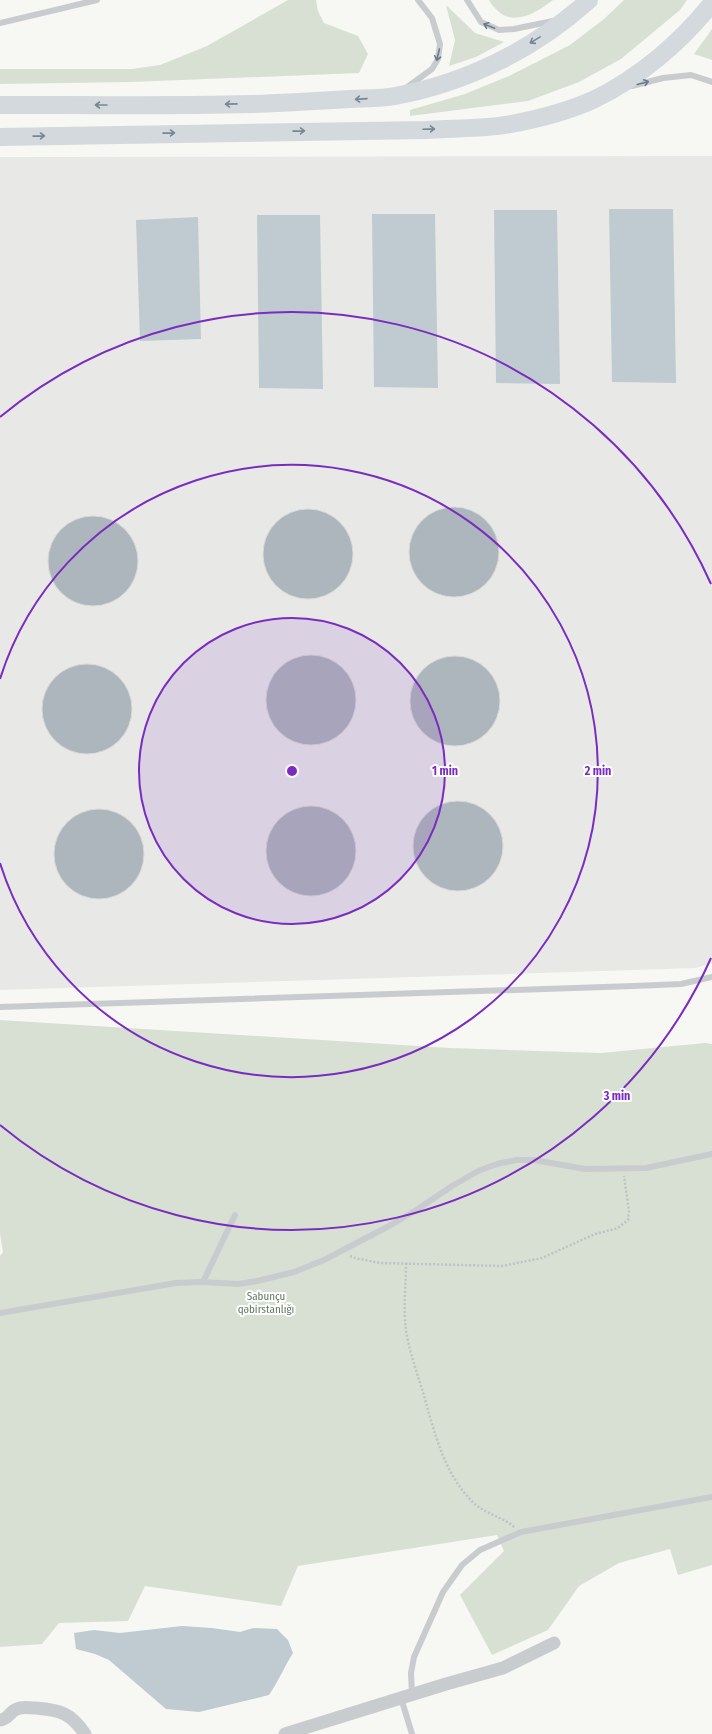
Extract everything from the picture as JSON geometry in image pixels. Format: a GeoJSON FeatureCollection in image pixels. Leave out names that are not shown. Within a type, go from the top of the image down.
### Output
{"type":"FeatureCollection","features":[{"type":"Feature","properties":{"kind":"main road"},"geometry":{"type":"LineString","coordinates":[[0,105],[176,106],[286,103],[393,96],[433,87],[468,75],[501,60],[536,40],[589,0]]}},
{"type":"Feature","properties":{"kind":"main road"},"geometry":{"type":"LineString","coordinates":[[674,44],[692,15],[696,0]]}},
{"type":"Feature","properties":{"kind":"main road"},"geometry":{"type":"LineString","coordinates":[[0,137],[476,128],[510,124],[547,116],[592,100],[633,76],[674,44],[712,3]]}},
{"type":"Feature","properties":{"kind":"street"},"geometry":{"type":"LineString","coordinates":[[284,1734],[503,1668],[554,1643]]}},
{"type":"Feature","properties":{"kind":"street"},"geometry":{"type":"LineString","coordinates":[[0,1720],[8,1717],[12,1712],[22,1707],[62,1711],[71,1717],[85,1734]]}},
{"type":"Feature","properties":{"kind":"lane"},"geometry":{"type":"LineString","coordinates":[[0,23],[96,0]]}},
{"type":"Feature","properties":{"kind":"lane"},"geometry":{"type":"LineString","coordinates":[[393,96],[432,69],[438,59],[440,44],[432,18],[418,0]]}},
{"type":"Feature","properties":{"kind":"lane"},"geometry":{"type":"LineString","coordinates":[[467,0],[481,22],[499,30],[514,30],[568,17]]}},
{"type":"Feature","properties":{"kind":"lane"},"geometry":{"type":"LineString","coordinates":[[592,100],[637,84],[662,78],[691,75],[712,82]]}},
{"type":"Feature","properties":{"kind":"lane"},"geometry":{"type":"LineString","coordinates":[[0,1007],[634,986],[680,984],[712,977]]}},
{"type":"Feature","properties":{"kind":"lane"},"geometry":{"type":"LineString","coordinates":[[0,1313],[176,1283],[203,1282],[238,1284],[294,1272],[341,1251],[418,1209],[452,1186],[478,1171],[497,1164],[516,1160],[534,1160],[585,1169],[646,1168],[712,1154]]}},
{"type":"Feature","properties":{"kind":"lane"},"geometry":{"type":"LineString","coordinates":[[203,1282],[235,1215]]}},
{"type":"Feature","properties":{"kind":"lane"},"geometry":{"type":"LineString","coordinates":[[412,1734],[406,1696],[414,1657],[443,1592],[462,1565],[480,1550],[521,1532],[712,1497]]}},
{"type":"Feature","properties":{"kind":"path"},"geometry":{"type":"LineString","coordinates":[[341,1251],[355,1258],[380,1263],[502,1266],[542,1258],[595,1234],[618,1228],[628,1220],[629,1211],[624,1168]]}},
{"type":"Feature","properties":{"kind":"path"},"geometry":{"type":"LineString","coordinates":[[406,1263],[406,1328],[409,1346],[437,1440],[447,1464],[462,1489],[476,1505],[507,1520],[521,1532]]}},
{"type":"Feature","properties":{"kind":"shaded area"},"geometry":{"type":"Polygon","coordinates":[[[712,156],[712,963],[696,968],[0,990],[0,157],[712,156]]]}},
{"type":"Feature","properties":{"kind":"shaded area"},"geometry":{"type":"Polygon","coordinates":[[[609,209],[673,209],[676,383],[612,382],[609,209]]]}},
{"type":"Feature","properties":{"kind":"shaded area"},"geometry":{"type":"Polygon","coordinates":[[[494,210],[557,210],[560,384],[496,383],[494,210]]]}},
{"type":"Feature","properties":{"kind":"shaded area"},"geometry":{"type":"Polygon","coordinates":[[[372,214],[435,214],[438,388],[374,387],[372,214]]]}},
{"type":"Feature","properties":{"kind":"shaded area"},"geometry":{"type":"Polygon","coordinates":[[[257,215],[320,215],[323,389],[259,388],[257,215]]]}},
{"type":"Feature","properties":{"kind":"shaded area"},"geometry":{"type":"Polygon","coordinates":[[[198,217],[201,339],[140,341],[136,220],[198,217]]]}},
{"type":"Feature","properties":{"kind":"shaded area"},"geometry":{"type":"Polygon","coordinates":[[[182,1626],[240,1632],[253,1628],[277,1629],[288,1640],[293,1653],[269,1695],[199,1712],[166,1709],[109,1660],[95,1654],[76,1649],[74,1633],[94,1630],[120,1633],[182,1626]]]}},
{"type":"Feature","properties":{"kind":"green space"},"geometry":{"type":"Polygon","coordinates":[[[288,0],[316,0],[318,11],[324,23],[358,36],[368,54],[359,73],[131,82],[0,84],[0,69],[132,69],[160,65],[207,46],[288,0]]]}},
{"type":"Feature","properties":{"kind":"green space"},"geometry":{"type":"Polygon","coordinates":[[[489,0],[553,0],[534,12],[513,18],[499,12],[489,0]]]}},
{"type":"Feature","properties":{"kind":"green space"},"geometry":{"type":"Polygon","coordinates":[[[624,0],[687,0],[680,10],[621,59],[579,82],[528,101],[410,116],[410,110],[465,94],[511,75],[570,45],[604,19],[624,0]]]}},
{"type":"Feature","properties":{"kind":"green space"},"geometry":{"type":"Polygon","coordinates":[[[446,5],[475,33],[504,42],[476,57],[449,66],[455,40],[446,5]]]}},
{"type":"Feature","properties":{"kind":"green space"},"geometry":{"type":"Polygon","coordinates":[[[712,29],[712,60],[694,54],[712,29]]]}},
{"type":"Feature","properties":{"kind":"green space","name":"Sabunçu qəbirstanlığı"},"geometry":{"type":"Polygon","coordinates":[[[0,1020],[450,1048],[601,1053],[705,1043],[712,1044],[712,1565],[678,1575],[670,1549],[619,1563],[579,1586],[548,1630],[492,1655],[460,1595],[504,1551],[497,1535],[298,1566],[281,1606],[145,1586],[128,1621],[59,1623],[42,1644],[0,1647],[0,1256],[3,1252],[0,1234],[0,1020]]]}},
{"type":"Feature","properties":{"kind":"building"},"geometry":{"type":"Polygon","coordinates":[[[445,507],[463,507],[479,514],[492,527],[499,543],[499,561],[492,577],[479,590],[463,597],[445,597],[429,590],[416,577],[409,561],[409,543],[416,527],[429,514],[445,507]]]}},
{"type":"Feature","properties":{"kind":"building"},"geometry":{"type":"Polygon","coordinates":[[[299,509],[317,509],[333,516],[346,529],[353,545],[353,563],[346,579],[333,592],[317,599],[299,599],[283,592],[270,579],[263,563],[263,545],[270,529],[283,516],[299,509]]]}},
{"type":"Feature","properties":{"kind":"building"},"geometry":{"type":"Polygon","coordinates":[[[84,516],[102,516],[118,523],[131,536],[138,552],[138,570],[131,586],[118,599],[102,606],[84,606],[68,599],[55,586],[48,570],[48,552],[55,536],[68,523],[84,516]]]}},
{"type":"Feature","properties":{"kind":"building"},"geometry":{"type":"Polygon","coordinates":[[[302,655],[320,655],[336,662],[349,675],[356,691],[356,709],[349,725],[336,738],[320,745],[302,745],[286,738],[273,725],[266,709],[266,691],[273,675],[286,662],[302,655]]]}},
{"type":"Feature","properties":{"kind":"building"},"geometry":{"type":"Polygon","coordinates":[[[446,656],[464,656],[480,663],[493,676],[500,692],[500,710],[493,726],[480,739],[464,746],[446,746],[430,739],[417,726],[410,710],[410,692],[417,676],[430,663],[446,656]]]}},
{"type":"Feature","properties":{"kind":"building"},"geometry":{"type":"Polygon","coordinates":[[[78,664],[96,664],[112,671],[125,684],[132,700],[132,718],[125,734],[112,747],[96,754],[78,754],[62,747],[49,734],[42,718],[42,700],[49,684],[62,671],[78,664]]]}},
{"type":"Feature","properties":{"kind":"building"},"geometry":{"type":"Polygon","coordinates":[[[449,801],[467,801],[483,808],[496,821],[503,837],[503,855],[496,871],[483,884],[467,891],[449,891],[433,884],[420,871],[413,855],[413,837],[420,821],[433,808],[449,801]]]}},
{"type":"Feature","properties":{"kind":"building"},"geometry":{"type":"Polygon","coordinates":[[[302,806],[320,806],[336,813],[349,826],[356,842],[356,860],[349,876],[336,889],[320,896],[302,896],[286,889],[273,876],[266,860],[266,842],[273,826],[286,813],[302,806]]]}},
{"type":"Feature","properties":{"kind":"building"},"geometry":{"type":"Polygon","coordinates":[[[90,809],[108,809],[124,816],[137,829],[144,845],[144,863],[137,879],[124,892],[108,899],[90,899],[74,892],[61,879],[54,863],[54,845],[61,829],[74,816],[90,809]]]}}]}
